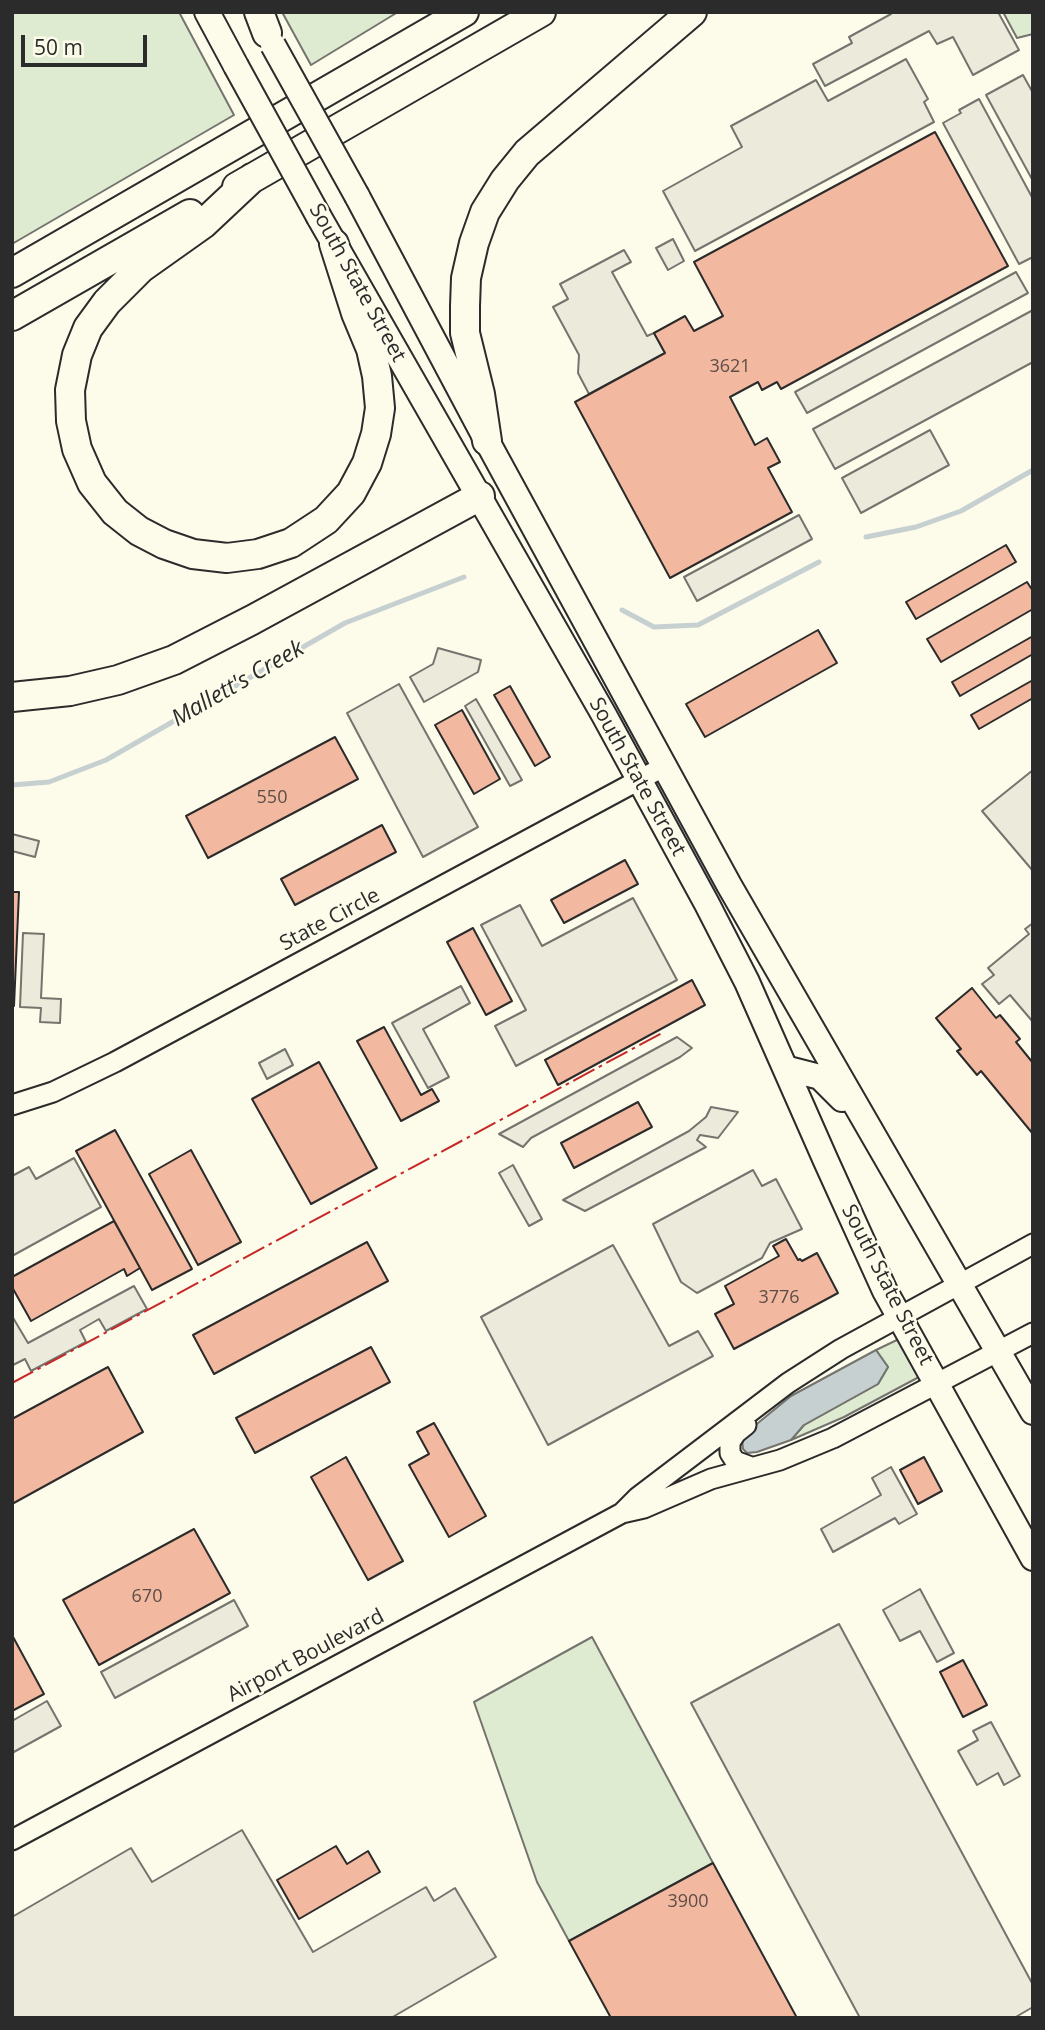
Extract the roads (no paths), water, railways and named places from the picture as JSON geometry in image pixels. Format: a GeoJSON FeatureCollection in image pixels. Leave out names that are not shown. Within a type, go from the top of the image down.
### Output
{"type":"FeatureCollection","features":[{"type":"Feature","properties":{"kind":"highway"},"geometry":{"type":"LineString","coordinates":[[12,261],[349,62],[428,12]]}},
{"type":"Feature","properties":{"kind":"highway"},"geometry":{"type":"LineString","coordinates":[[12,273],[464,12]]}},
{"type":"Feature","properties":{"kind":"highway"},"geometry":{"type":"LineString","coordinates":[[12,316],[541,12]]}},
{"type":"Feature","properties":{"kind":"highway"},"geometry":{"type":"LineString","coordinates":[[487,441],[480,394],[465,333],[466,278],[485,212],[505,180],[527,153],[692,12]]}},
{"type":"Feature","properties":{"kind":"highway"},"geometry":{"type":"LineString","coordinates":[[252,178],[204,224],[141,268],[107,302],[88,328],[77,355],[70,390],[71,421],[77,449],[92,483],[115,512],[139,531],[164,544],[193,554],[227,558],[258,554],[290,543],[326,520],[351,493],[367,463],[380,408],[371,349],[356,313],[334,244]]}},
{"type":"Feature","properties":{"kind":"highway"},"geometry":{"type":"LineString","coordinates":[[12,697],[82,689],[118,680],[174,660],[480,496]]}},
{"type":"Feature","properties":{"kind":"main road","name":"South State Street"},"geometry":{"type":"LineString","coordinates":[[207,12],[334,244],[480,496],[708,904],[747,982],[886,1291],[1033,1558]]}},
{"type":"Feature","properties":{"kind":"main road","name":"South State Street"},"geometry":{"type":"LineString","coordinates":[[264,26],[729,885],[1033,1412]]}},
{"type":"Feature","properties":{"kind":"main road"},"geometry":{"type":"LineString","coordinates":[[480,496],[488,484],[490,465],[487,441]]}},
{"type":"Feature","properties":{"kind":"main road"},"geometry":{"type":"LineString","coordinates":[[785,1068],[820,1077],[841,1097],[873,1151],[916,1210]]}},
{"type":"Feature","properties":{"kind":"street"},"geometry":{"type":"LineString","coordinates":[[604,715],[629,701]]}},
{"type":"Feature","properties":{"kind":"street","name":"State Circle"},"geometry":{"type":"LineString","coordinates":[[12,1105],[53,1092],[116,1062],[665,766]]}},
{"type":"Feature","properties":{"kind":"street","name":"Airport Boulevard"},"geometry":{"type":"LineString","coordinates":[[622,1513],[638,1497],[788,1383],[841,1349],[1033,1244]]}},
{"type":"Feature","properties":{"kind":"street","name":"Airport Boulevard"},"geometry":{"type":"LineString","coordinates":[[12,1840],[622,1513],[645,1508],[711,1479],[780,1460],[833,1438],[1033,1333]]}},
{"type":"Feature","properties":{"kind":"street"},"geometry":{"type":"LineString","coordinates":[[751,1467],[736,1461],[730,1453],[730,1441],[736,1433],[776,1402],[788,1383]]}},
{"type":"Feature","properties":{"kind":"waterway","name":"Mallett's Creek"},"geometry":{"type":"LineString","coordinates":[[866,537],[916,527],[961,511],[1033,470]]}},
{"type":"Feature","properties":{"kind":"waterway","name":"Mallett's Creek"},"geometry":{"type":"LineString","coordinates":[[622,610],[654,627],[698,625],[819,562]]}},
{"type":"Feature","properties":{"kind":"waterway","name":"Mallett's Creek"},"geometry":{"type":"LineString","coordinates":[[12,785],[49,782],[106,760],[345,623],[464,577]]}}]}
